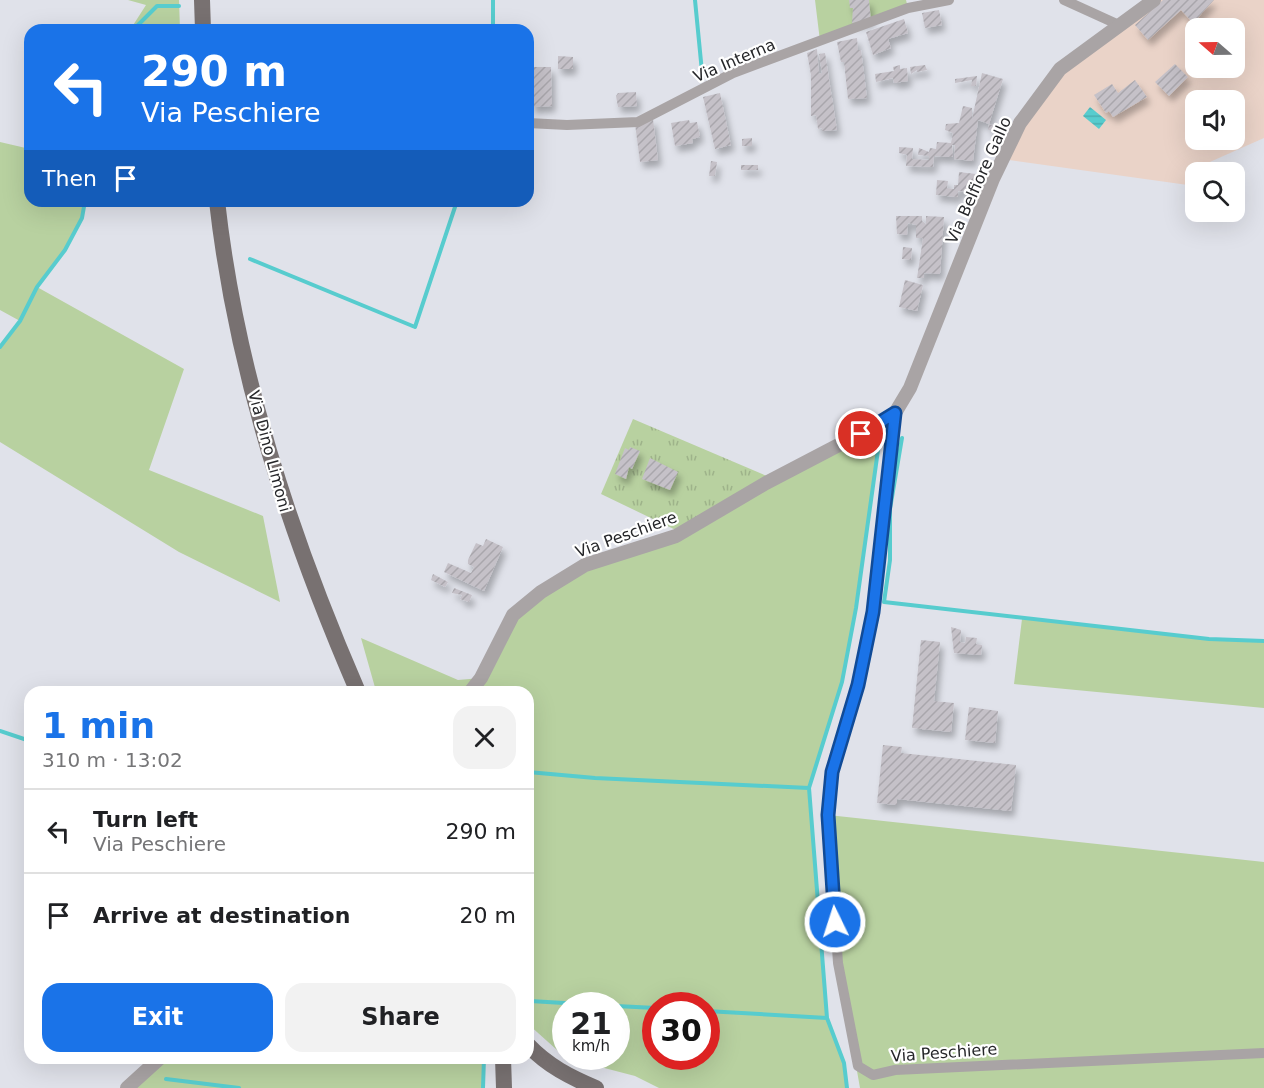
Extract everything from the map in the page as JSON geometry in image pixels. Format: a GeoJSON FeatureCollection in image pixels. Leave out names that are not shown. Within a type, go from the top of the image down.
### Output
{"type":"FeatureCollection","features":[{"type":"Feature","properties":{"kind":"main road"},"geometry":{"type":"LineString","coordinates":[[202,0],[203,24]]}},
{"type":"Feature","properties":{"kind":"main road","name":"Via Dino Limoni"},"geometry":{"type":"LineString","coordinates":[[218,207],[238,327],[273,463],[304,561],[356,686]]}},
{"type":"Feature","properties":{"kind":"main road"},"geometry":{"type":"LineString","coordinates":[[534,1051],[548,1064],[596,1088]]}},
{"type":"Feature","properties":{"kind":"main road"},"geometry":{"type":"LineString","coordinates":[[503,1064],[504,1088]]}},
{"type":"Feature","properties":{"kind":"street","name":"Via Interna"},"geometry":{"type":"LineString","coordinates":[[534,123],[567,125],[638,122],[733,73],[908,8],[949,0]]}},
{"type":"Feature","properties":{"kind":"street"},"geometry":{"type":"LineString","coordinates":[[1064,0],[1119,25]]}},
{"type":"Feature","properties":{"kind":"street","name":"Via Belfiore Gallo"},"geometry":{"type":"LineString","coordinates":[[910,388],[993,179],[1020,123],[1060,69],[1154,0]]}},
{"type":"Feature","properties":{"kind":"street","name":"Via Peschiere"},"geometry":{"type":"LineString","coordinates":[[910,388],[895,413],[873,612],[858,685],[832,772],[828,815],[838,963],[858,1066],[873,1075],[895,1070],[1264,1053]]}},
{"type":"Feature","properties":{"kind":"street","name":"Via Peschiere"},"geometry":{"type":"LineString","coordinates":[[475,686],[513,615],[540,592],[585,565],[676,536],[895,413]]}},
{"type":"Feature","properties":{"kind":"street"},"geometry":{"type":"LineString","coordinates":[[127,1088],[153,1064]]}},
{"type":"Feature","properties":{"kind":"shaded area"},"geometry":{"type":"Polygon","coordinates":[[[1154,0],[1264,0],[1264,138],[1245,146],[1245,90],[1185,90],[1185,150],[1237,150],[1210,162],[1185,162],[1185,185],[1002,159],[1060,69],[1154,0]]]}},
{"type":"Feature","properties":{"kind":"green space"},"geometry":{"type":"Polygon","coordinates":[[[128,0],[179,0],[180,24],[134,24],[146,5],[128,0]]]}},
{"type":"Feature","properties":{"kind":"green space"},"geometry":{"type":"Polygon","coordinates":[[[815,0],[906,0],[908,8],[820,41],[815,0]]]}},
{"type":"Feature","properties":{"kind":"green space"},"geometry":{"type":"Polygon","coordinates":[[[0,142],[24,148],[24,207],[84,207],[72,236],[37,287],[184,369],[149,470],[263,516],[280,602],[179,552],[0,442],[0,347],[20,321],[0,310],[0,142]]]}},
{"type":"Feature","properties":{"kind":"green space"},"geometry":{"type":"Polygon","coordinates":[[[633,419],[774,479],[682,533],[601,494],[633,419]]]}},
{"type":"Feature","properties":{"kind":"green space"},"geometry":{"type":"Polygon","coordinates":[[[877,425],[879,443],[856,608],[842,682],[809,788],[827,1018],[844,1063],[847,1088],[659,1088],[635,1076],[612,1070],[630,1070],[630,992],[552,992],[552,1045],[534,1029],[534,686],[375,686],[361,638],[458,680],[481,678],[513,615],[585,565],[676,536],[877,425]]]}},
{"type":"Feature","properties":{"kind":"green space"},"geometry":{"type":"Polygon","coordinates":[[[1022,619],[1209,639],[1264,642],[1264,708],[1014,684],[1022,619]]]}},
{"type":"Feature","properties":{"kind":"green space"},"geometry":{"type":"Polygon","coordinates":[[[828,815],[1264,862],[1264,1088],[860,1088],[838,963],[828,815]]]}},
{"type":"Feature","properties":{"kind":"green space"},"geometry":{"type":"Polygon","coordinates":[[[153,1064],[484,1064],[483,1088],[127,1088],[153,1064]]]}},
{"type":"Feature","properties":{"kind":"water"},"geometry":{"type":"Polygon","coordinates":[[[1090,107],[1106,120],[1099,129],[1083,116],[1090,107]]]}},
{"type":"Feature","properties":{"kind":"building"},"geometry":{"type":"Polygon","coordinates":[[[849,0],[869,0],[871,21],[852,23],[853,8],[850,8],[849,0]]]}},
{"type":"Feature","properties":{"kind":"building"},"geometry":{"type":"Polygon","coordinates":[[[1163,0],[1214,0],[1198,18],[1188,18],[1181,10],[1148,40],[1135,25],[1163,0]]]}},
{"type":"Feature","properties":{"kind":"building"},"geometry":{"type":"Polygon","coordinates":[[[939,10],[942,25],[925,28],[922,13],[939,10]]]}},
{"type":"Feature","properties":{"kind":"building"},"geometry":{"type":"Polygon","coordinates":[[[904,19],[908,33],[888,39],[891,48],[873,55],[866,32],[904,19]]]}},
{"type":"Feature","properties":{"kind":"building"},"geometry":{"type":"Polygon","coordinates":[[[857,38],[858,50],[861,50],[867,98],[848,99],[844,62],[841,62],[837,42],[857,38]]]}},
{"type":"Feature","properties":{"kind":"building"},"geometry":{"type":"Polygon","coordinates":[[[817,49],[819,74],[822,73],[819,54],[825,53],[837,130],[818,129],[816,115],[811,116],[811,75],[807,53],[817,49]]]}},
{"type":"Feature","properties":{"kind":"building"},"geometry":{"type":"Polygon","coordinates":[[[558,56],[573,57],[573,69],[558,69],[558,56]]]}},
{"type":"Feature","properties":{"kind":"building"},"geometry":{"type":"Polygon","coordinates":[[[1175,64],[1187,78],[1169,96],[1155,82],[1175,64]]]}},
{"type":"Feature","properties":{"kind":"building"},"geometry":{"type":"Polygon","coordinates":[[[900,65],[900,69],[907,68],[908,81],[894,83],[893,78],[876,82],[875,74],[894,71],[893,67],[900,65]]]}},
{"type":"Feature","properties":{"kind":"building"},"geometry":{"type":"Polygon","coordinates":[[[925,65],[927,70],[917,72],[917,70],[911,74],[910,67],[925,65]]]}},
{"type":"Feature","properties":{"kind":"building"},"geometry":{"type":"Polygon","coordinates":[[[534,67],[551,67],[552,106],[534,107],[534,67]]]}},
{"type":"Feature","properties":{"kind":"building"},"geometry":{"type":"Polygon","coordinates":[[[982,73],[1003,79],[989,124],[978,120],[973,161],[954,159],[955,145],[952,145],[953,157],[934,156],[933,167],[906,166],[907,155],[899,153],[899,147],[913,148],[912,159],[929,160],[929,156],[918,155],[919,148],[929,152],[930,148],[936,149],[937,142],[951,143],[953,133],[945,130],[946,124],[959,123],[963,106],[972,108],[972,119],[982,73]]]}},
{"type":"Feature","properties":{"kind":"building"},"geometry":{"type":"Polygon","coordinates":[[[977,76],[976,86],[971,86],[972,80],[955,83],[955,79],[977,76]]]}},
{"type":"Feature","properties":{"kind":"building"},"geometry":{"type":"Polygon","coordinates":[[[1135,80],[1147,97],[1113,117],[1109,111],[1106,113],[1094,95],[1112,84],[1118,93],[1135,80]]]}},
{"type":"Feature","properties":{"kind":"building"},"geometry":{"type":"Polygon","coordinates":[[[636,92],[637,106],[618,107],[616,96],[618,93],[636,92]]]}},
{"type":"Feature","properties":{"kind":"building"},"geometry":{"type":"Polygon","coordinates":[[[720,93],[731,145],[715,149],[703,97],[720,93]]]}},
{"type":"Feature","properties":{"kind":"building"},"geometry":{"type":"Polygon","coordinates":[[[653,119],[658,160],[640,162],[635,124],[653,119]]]}},
{"type":"Feature","properties":{"kind":"building"},"geometry":{"type":"Polygon","coordinates":[[[689,120],[690,123],[697,122],[700,137],[692,139],[693,143],[675,146],[671,123],[689,120]]]}},
{"type":"Feature","properties":{"kind":"building"},"geometry":{"type":"Polygon","coordinates":[[[989,124],[997,126],[996,130],[988,130],[989,124]]]}},
{"type":"Feature","properties":{"kind":"building"},"geometry":{"type":"Polygon","coordinates":[[[752,138],[752,146],[742,146],[742,139],[752,138]]]}},
{"type":"Feature","properties":{"kind":"building"},"geometry":{"type":"Polygon","coordinates":[[[711,161],[717,162],[715,176],[709,176],[711,161]]]}},
{"type":"Feature","properties":{"kind":"building"},"geometry":{"type":"Polygon","coordinates":[[[741,165],[758,165],[758,170],[741,170],[741,165]]]}},
{"type":"Feature","properties":{"kind":"building"},"geometry":{"type":"Polygon","coordinates":[[[959,172],[976,174],[972,192],[958,191],[958,197],[936,195],[937,180],[948,181],[947,188],[954,189],[954,185],[958,185],[959,172]]]}},
{"type":"Feature","properties":{"kind":"building"},"geometry":{"type":"Polygon","coordinates":[[[896,216],[922,216],[922,221],[926,224],[926,216],[944,217],[940,274],[924,273],[924,278],[917,278],[923,238],[916,238],[916,225],[908,223],[907,235],[897,234],[896,216]]]}},
{"type":"Feature","properties":{"kind":"building"},"geometry":{"type":"Polygon","coordinates":[[[903,247],[912,248],[911,260],[902,259],[903,247]]]}},
{"type":"Feature","properties":{"kind":"building"},"geometry":{"type":"Polygon","coordinates":[[[905,280],[923,285],[917,311],[899,307],[905,280]]]}},
{"type":"Feature","properties":{"kind":"building"},"geometry":{"type":"Polygon","coordinates":[[[630,447],[640,451],[632,469],[629,467],[626,479],[615,474],[625,448],[629,450],[630,447]]]}},
{"type":"Feature","properties":{"kind":"building"},"geometry":{"type":"Polygon","coordinates":[[[650,458],[678,472],[670,490],[642,479],[650,458]]]}},
{"type":"Feature","properties":{"kind":"building"},"geometry":{"type":"Polygon","coordinates":[[[486,539],[503,547],[484,591],[444,572],[448,563],[471,573],[474,567],[468,564],[468,560],[476,543],[483,546],[486,539]]]}},
{"type":"Feature","properties":{"kind":"building"},"geometry":{"type":"Polygon","coordinates":[[[433,574],[448,582],[445,587],[431,580],[433,574]]]}},
{"type":"Feature","properties":{"kind":"building"},"geometry":{"type":"Polygon","coordinates":[[[454,588],[472,595],[469,602],[460,599],[462,595],[452,593],[454,588]]]}},
{"type":"Feature","properties":{"kind":"building"},"geometry":{"type":"Polygon","coordinates":[[[951,627],[961,630],[960,642],[965,643],[966,637],[977,638],[976,644],[982,645],[981,655],[954,653],[951,627]]]}},
{"type":"Feature","properties":{"kind":"building"},"geometry":{"type":"Polygon","coordinates":[[[921,640],[940,642],[934,701],[954,703],[951,732],[912,728],[921,640]]]}},
{"type":"Feature","properties":{"kind":"building"},"geometry":{"type":"Polygon","coordinates":[[[969,707],[998,711],[995,743],[965,740],[969,707]]]}},
{"type":"Feature","properties":{"kind":"building"},"geometry":{"type":"Polygon","coordinates":[[[883,745],[902,747],[901,753],[1016,765],[1011,811],[897,799],[897,805],[877,803],[883,745]]]}},
{"type":"Feature","properties":{"kind":"waterway"},"geometry":{"type":"LineString","coordinates":[[493,0],[493,24]]}},
{"type":"Feature","properties":{"kind":"waterway"},"geometry":{"type":"LineString","coordinates":[[695,0],[702,72]]}},
{"type":"Feature","properties":{"kind":"waterway"},"geometry":{"type":"LineString","coordinates":[[139,24],[157,6],[179,6]]}},
{"type":"Feature","properties":{"kind":"waterway"},"geometry":{"type":"LineString","coordinates":[[0,347],[20,321],[37,287],[65,250],[82,218],[84,207]]}},
{"type":"Feature","properties":{"kind":"waterway"},"geometry":{"type":"LineString","coordinates":[[250,259],[415,327],[455,207]]}},
{"type":"Feature","properties":{"kind":"waterway"},"geometry":{"type":"LineString","coordinates":[[902,438],[890,509],[890,560],[884,602],[1209,639],[1264,641]]}},
{"type":"Feature","properties":{"kind":"waterway"},"geometry":{"type":"LineString","coordinates":[[847,1088],[844,1063],[827,1018],[809,788],[842,682],[856,608],[879,443]]}},
{"type":"Feature","properties":{"kind":"waterway"},"geometry":{"type":"LineString","coordinates":[[0,731],[24,739]]}},
{"type":"Feature","properties":{"kind":"waterway"},"geometry":{"type":"LineString","coordinates":[[534,773],[595,778],[809,788]]}},
{"type":"Feature","properties":{"kind":"waterway"},"geometry":{"type":"LineString","coordinates":[[534,1001],[552,1002]]}},
{"type":"Feature","properties":{"kind":"waterway"},"geometry":{"type":"LineString","coordinates":[[630,1007],[642,1007]]}},
{"type":"Feature","properties":{"kind":"waterway"},"geometry":{"type":"LineString","coordinates":[[720,1012],[827,1018]]}},
{"type":"Feature","properties":{"kind":"waterway"},"geometry":{"type":"LineString","coordinates":[[483,1088],[484,1064]]}},
{"type":"Feature","properties":{"kind":"waterway"},"geometry":{"type":"LineString","coordinates":[[166,1079],[239,1088]]}},
{"type":"Feature","properties":{"kind":"route"},"geometry":{"type":"LineString","coordinates":[[835,922],[828,815],[832,772],[858,685],[873,612],[895,413],[861,434]]}}]}
